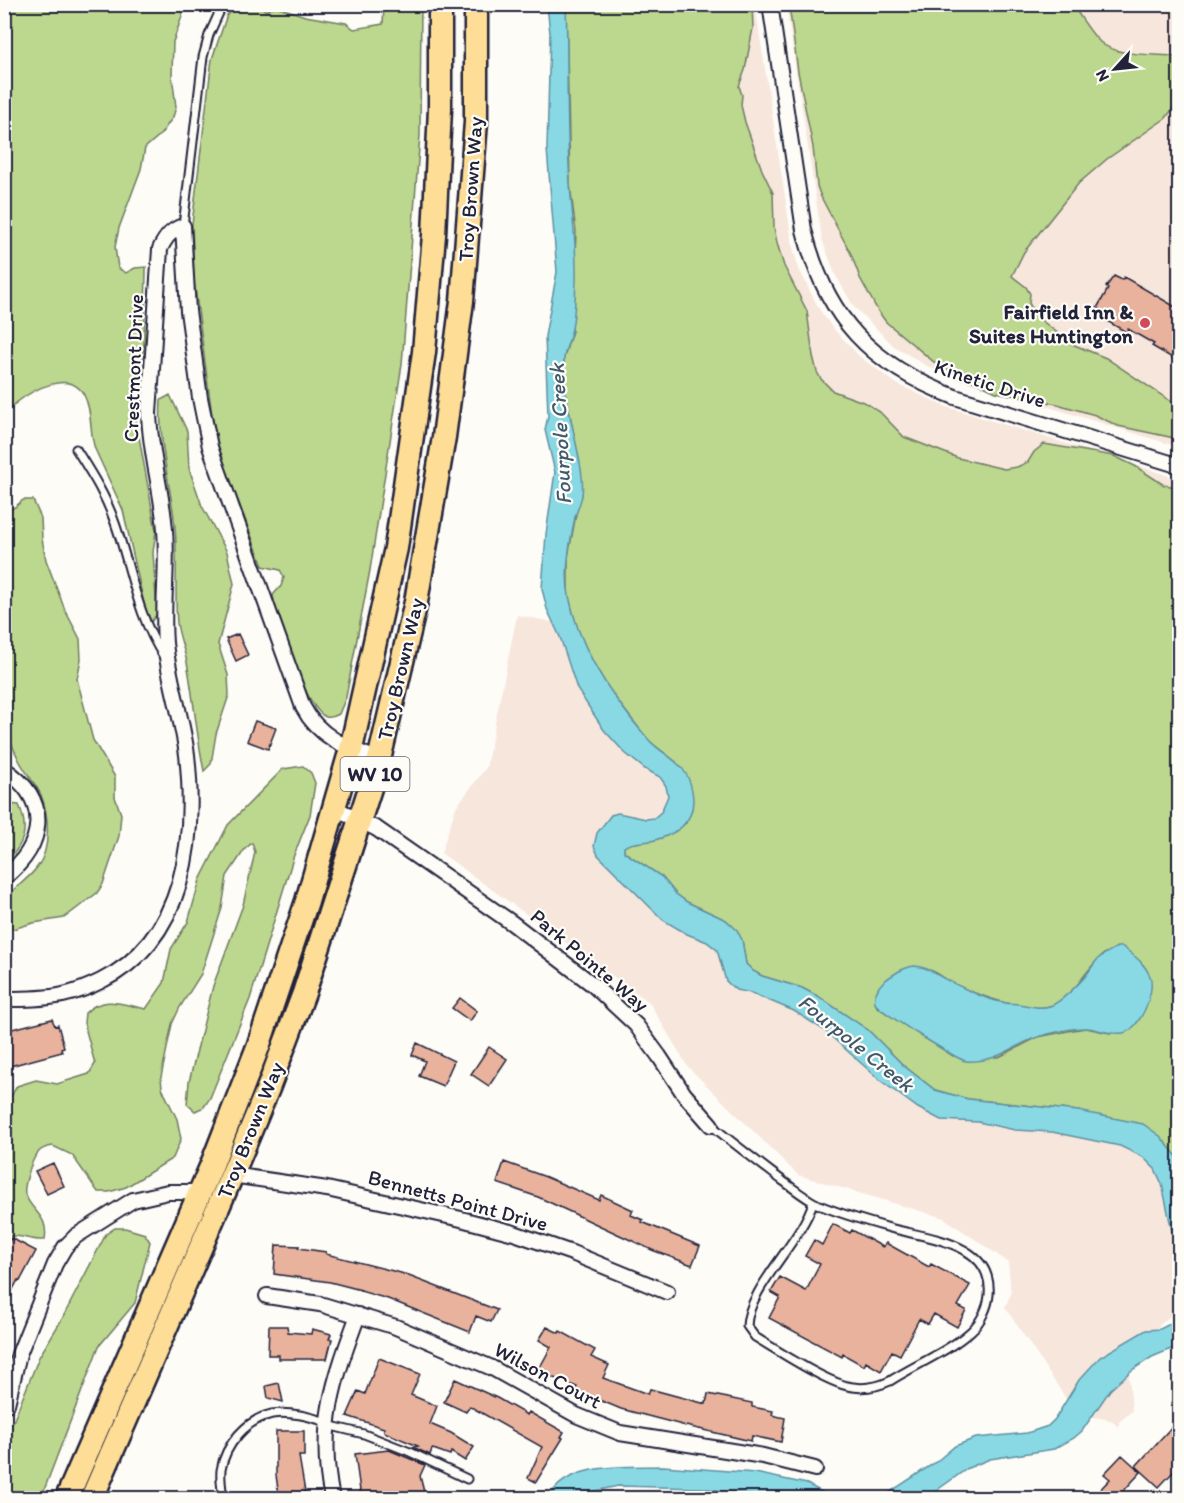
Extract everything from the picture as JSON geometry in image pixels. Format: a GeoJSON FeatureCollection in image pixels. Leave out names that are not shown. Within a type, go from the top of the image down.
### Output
{"type":"FeatureCollection","features":[{"type":"Feature","properties":{"kind":"main road","name":"Troy Brown Way"},"geometry":{"type":"LineString","coordinates":[[67,1498],[200,1192],[258,1047],[307,901],[351,749],[396,548],[424,351],[434,235],[439,132],[441,4]]}},
{"type":"Feature","properties":{"kind":"main road","name":"Troy Brown Way"},"geometry":{"type":"LineString","coordinates":[[92,1498],[232,1175],[304,993],[379,760],[416,602],[444,437],[459,324],[476,123],[476,4]]}},
{"type":"Feature","properties":{"kind":"street","name":"Kinetic Drive"},"geometry":{"type":"LineString","coordinates":[[770,4],[797,186],[811,257],[821,283],[834,305],[864,343],[896,368],[929,387],[1179,466]]}},
{"type":"Feature","properties":{"kind":"street","name":"Crestmont Drive"},"geometry":{"type":"LineString","coordinates":[[4,999],[77,992],[125,967],[149,944],[168,914],[185,861],[189,813],[186,754],[168,664],[164,609],[164,514],[149,436],[160,249],[167,235],[183,226]]}},
{"type":"Feature","properties":{"kind":"street"},"geometry":{"type":"LineString","coordinates":[[183,226],[188,311],[206,429],[215,466],[303,707],[322,733],[351,749],[379,760]]}},
{"type":"Feature","properties":{"kind":"street"},"geometry":{"type":"LineString","coordinates":[[4,769],[23,784],[32,798],[37,813],[38,828],[23,861],[4,878]]}},
{"type":"Feature","properties":{"kind":"street","name":"Park Pointe Way"},"geometry":{"type":"LineString","coordinates":[[335,808],[377,829],[512,923],[615,1004],[636,1025],[684,1094],[711,1125]]}},
{"type":"Feature","properties":{"kind":"street","name":"Bennetts Point Drive"},"geometry":{"type":"LineString","coordinates":[[232,1175],[360,1195],[472,1221],[572,1253],[667,1292]]}},
{"type":"Feature","properties":{"kind":"street"},"geometry":{"type":"LineString","coordinates":[[7,1404],[19,1354],[55,1264],[65,1247],[84,1230],[133,1200],[168,1192],[200,1192]]}},
{"type":"Feature","properties":{"kind":"street","name":"Wilson Court"},"geometry":{"type":"LineString","coordinates":[[267,1296],[305,1300],[396,1327],[492,1368],[576,1415],[613,1431],[763,1456],[815,1469]]}},
{"type":"Feature","properties":{"kind":"street"},"geometry":{"type":"LineString","coordinates":[[332,1498],[327,1462],[327,1423],[332,1391],[358,1315]]}},
{"type":"Feature","properties":{"kind":"lane"},"geometry":{"type":"LineString","coordinates":[[183,226],[203,57],[209,35],[223,4]]}},
{"type":"Feature","properties":{"kind":"lane"},"geometry":{"type":"LineString","coordinates":[[76,449],[115,521],[139,605],[149,630],[168,664]]}},
{"type":"Feature","properties":{"kind":"lane","name":"Park Pointe Way"},"geometry":{"type":"LineString","coordinates":[[711,1125],[749,1156],[813,1202]]}},
{"type":"Feature","properties":{"kind":"lane"},"geometry":{"type":"LineString","coordinates":[[813,1202],[879,1225],[954,1244],[971,1253],[981,1263],[990,1287],[978,1324],[963,1338],[890,1381],[859,1388],[845,1386],[826,1377],[755,1337],[747,1326],[751,1308],[772,1270],[808,1217],[813,1202]]}},
{"type":"Feature","properties":{"kind":"lane"},"geometry":{"type":"LineString","coordinates":[[223,1498],[221,1471],[239,1434],[259,1418],[272,1414],[286,1413],[364,1434],[410,1452],[467,1479]]}},
{"type":"Feature","properties":{"kind":"shaded area"},"geometry":{"type":"Polygon","coordinates":[[[664,5],[755,5],[793,248],[799,269],[819,309],[831,326],[860,357],[897,384],[947,407],[1179,480],[1179,1308],[1127,1354],[1132,1411],[1119,1422],[1119,1428],[1111,1420],[1094,1417],[1084,1410],[1075,1412],[1005,1307],[1011,1294],[1008,1262],[944,1218],[798,1175],[688,1067],[649,1002],[441,853],[456,807],[486,768],[517,615],[563,624],[664,5]]]}},
{"type":"Feature","properties":{"kind":"shaded area"},"geometry":{"type":"Polygon","coordinates":[[[786,5],[1179,5],[1179,447],[948,376],[894,346],[854,307],[835,274],[822,239],[786,5]]]}},
{"type":"Feature","properties":{"kind":"green space"},"geometry":{"type":"Polygon","coordinates":[[[5,4],[186,5],[173,42],[172,75],[176,107],[173,117],[161,134],[145,148],[141,169],[119,228],[115,247],[118,268],[126,273],[135,268],[146,267],[144,346],[134,388],[134,409],[156,531],[153,552],[157,614],[151,622],[146,612],[123,510],[95,449],[89,408],[84,395],[78,387],[70,383],[51,384],[23,398],[13,406],[5,418],[5,4]]]}},
{"type":"Feature","properties":{"kind":"green space"},"geometry":{"type":"Polygon","coordinates":[[[239,5],[260,5],[266,11],[275,6],[305,16],[346,23],[354,29],[383,24],[384,5],[421,5],[420,135],[402,364],[370,570],[346,697],[339,714],[330,717],[318,711],[301,681],[286,641],[273,595],[281,586],[284,577],[280,570],[263,566],[220,454],[212,415],[194,280],[192,224],[212,59],[227,15],[239,5]]]}},
{"type":"Feature","properties":{"kind":"green space"},"geometry":{"type":"Polygon","coordinates":[[[566,5],[752,5],[753,28],[745,70],[739,86],[742,95],[741,105],[762,170],[773,193],[777,243],[784,266],[807,311],[813,356],[821,379],[833,391],[866,403],[880,412],[904,437],[958,458],[1004,469],[1017,467],[1028,462],[1034,452],[1044,444],[1114,456],[1135,466],[1164,485],[1179,487],[1179,1159],[1177,1155],[1078,1111],[968,1099],[935,1090],[904,1066],[868,1030],[819,997],[802,988],[753,971],[746,964],[742,940],[726,920],[687,902],[676,894],[662,877],[624,852],[624,847],[628,844],[655,840],[686,823],[676,762],[649,741],[612,694],[592,662],[577,628],[568,594],[568,557],[582,495],[580,466],[565,389],[564,357],[572,331],[576,232],[570,184],[566,5]],[[1105,953],[1065,998],[1048,1007],[1005,1003],[952,983],[935,972],[922,969],[901,970],[882,986],[875,1001],[877,1007],[953,1056],[999,1057],[1038,1037],[1086,1028],[1110,1033],[1105,953]]]}},
{"type":"Feature","properties":{"kind":"green space"},"geometry":{"type":"Polygon","coordinates":[[[789,5],[1072,5],[1092,34],[1107,47],[1147,55],[1176,56],[1179,59],[1179,100],[1166,118],[1107,159],[1079,183],[1024,252],[1012,276],[1026,287],[1030,294],[1029,303],[1037,317],[1072,344],[1106,358],[1179,407],[1179,439],[1118,426],[1095,415],[1057,404],[996,392],[934,362],[886,322],[860,278],[851,254],[817,186],[813,147],[798,72],[789,5]]]}},
{"type":"Feature","properties":{"kind":"green space"},"geometry":{"type":"Polygon","coordinates":[[[170,395],[187,431],[189,468],[192,477],[202,506],[227,552],[234,584],[218,644],[228,675],[229,695],[216,734],[211,764],[204,771],[187,662],[177,623],[175,531],[162,445],[160,415],[161,400],[170,395]]]}},
{"type":"Feature","properties":{"kind":"green space"},"geometry":{"type":"Polygon","coordinates":[[[23,500],[33,500],[41,518],[46,560],[65,610],[80,639],[81,659],[77,679],[93,740],[115,777],[115,797],[121,814],[119,836],[103,884],[97,893],[64,918],[13,929],[5,927],[5,897],[27,879],[38,866],[47,841],[46,812],[41,795],[13,748],[7,727],[5,707],[5,511],[15,507],[23,500]]]}},
{"type":"Feature","properties":{"kind":"green space"},"geometry":{"type":"Polygon","coordinates":[[[303,766],[311,773],[315,783],[310,815],[294,855],[250,999],[210,1098],[204,1107],[195,1111],[187,1104],[189,1082],[213,986],[243,905],[255,852],[252,843],[245,849],[227,876],[222,908],[201,974],[172,1024],[161,1077],[162,1088],[177,1119],[181,1139],[173,1158],[126,1187],[109,1192],[98,1192],[72,1155],[53,1146],[44,1148],[33,1161],[25,1194],[45,1225],[45,1240],[5,1237],[5,1107],[17,1086],[36,1080],[57,1084],[89,1074],[95,1064],[84,1023],[85,1013],[92,1007],[107,1002],[146,1009],[164,983],[171,949],[188,922],[200,880],[228,825],[283,769],[303,766]]]}},
{"type":"Feature","properties":{"kind":"green space"},"geometry":{"type":"Polygon","coordinates":[[[19,805],[24,830],[20,844],[5,864],[5,806],[19,805]]]}},
{"type":"Feature","properties":{"kind":"green space"},"geometry":{"type":"Polygon","coordinates":[[[115,1228],[125,1228],[145,1234],[150,1242],[135,1303],[99,1346],[41,1498],[5,1498],[5,1433],[13,1422],[39,1357],[62,1319],[106,1234],[115,1228]]]}},
{"type":"Feature","properties":{"kind":"water","name":"Fourpole Creek"},"geometry":{"type":"Polygon","coordinates":[[[566,4],[569,161],[576,269],[573,321],[565,353],[564,371],[582,483],[581,498],[568,557],[569,596],[580,635],[599,672],[622,707],[648,739],[680,766],[689,781],[693,801],[689,817],[679,829],[655,840],[627,845],[624,847],[624,852],[662,877],[676,894],[687,902],[726,920],[737,930],[742,940],[746,964],[753,971],[802,988],[819,997],[868,1030],[904,1066],[935,1090],[968,1099],[1078,1111],[1143,1124],[1160,1136],[1179,1159],[1179,1264],[1162,1184],[1155,1169],[1143,1157],[1120,1146],[1052,1132],[1015,1130],[978,1122],[941,1120],[918,1108],[881,1081],[824,1030],[794,1011],[751,993],[736,990],[726,981],[717,950],[707,942],[663,920],[598,855],[594,846],[597,833],[611,815],[618,813],[646,819],[654,818],[661,812],[668,796],[666,786],[660,777],[645,769],[625,753],[604,730],[577,689],[560,637],[547,609],[542,589],[546,534],[555,472],[545,430],[548,416],[545,336],[557,272],[547,149],[550,33],[547,5],[566,4]]]}},
{"type":"Feature","properties":{"kind":"water"},"geometry":{"type":"Polygon","coordinates":[[[1117,947],[1123,947],[1142,963],[1148,971],[1151,983],[1149,1000],[1141,1018],[1123,1033],[1087,1028],[1069,1029],[1029,1040],[986,1060],[966,1061],[918,1034],[875,1003],[876,992],[882,983],[897,972],[919,966],[991,999],[1035,1007],[1050,1006],[1075,987],[1100,957],[1117,947]]]}},
{"type":"Feature","properties":{"kind":"water"},"geometry":{"type":"Polygon","coordinates":[[[1179,1312],[1179,1343],[1132,1370],[1110,1390],[1082,1431],[1074,1438],[1054,1449],[990,1459],[968,1468],[929,1498],[881,1498],[936,1462],[955,1446],[976,1438],[1027,1433],[1048,1426],[1055,1419],[1079,1380],[1100,1357],[1146,1330],[1160,1329],[1174,1322],[1179,1312]]]}},
{"type":"Feature","properties":{"kind":"water"},"geometry":{"type":"Polygon","coordinates":[[[663,1466],[755,1473],[807,1484],[833,1498],[767,1498],[702,1488],[618,1486],[576,1498],[549,1498],[557,1486],[584,1472],[600,1468],[663,1466]]]}},
{"type":"Feature","properties":{"kind":"building","name":"Fairfield Inn & Suites Huntington"},"geometry":{"type":"Polygon","coordinates":[[[1114,276],[1122,280],[1124,277],[1179,309],[1179,362],[1128,329],[1126,332],[1100,317],[1104,311],[1097,308],[1108,289],[1106,287],[1114,276]]]}},
{"type":"Feature","properties":{"kind":"building"},"geometry":{"type":"Polygon","coordinates":[[[238,634],[248,655],[236,661],[226,639],[238,634]]]}},
{"type":"Feature","properties":{"kind":"building"},"geometry":{"type":"Polygon","coordinates":[[[255,721],[276,728],[268,749],[247,741],[255,721]]]}},
{"type":"Feature","properties":{"kind":"building"},"geometry":{"type":"Polygon","coordinates":[[[460,998],[477,1011],[470,1021],[452,1008],[460,998]]]}},
{"type":"Feature","properties":{"kind":"building"},"geometry":{"type":"Polygon","coordinates":[[[52,1019],[55,1026],[58,1025],[64,1047],[61,1048],[62,1052],[10,1066],[9,1061],[4,1063],[4,1031],[52,1019]]]}},
{"type":"Feature","properties":{"kind":"building"},"geometry":{"type":"Polygon","coordinates":[[[417,1043],[454,1061],[443,1086],[419,1076],[425,1061],[412,1055],[417,1043]]]}},
{"type":"Feature","properties":{"kind":"building"},"geometry":{"type":"Polygon","coordinates":[[[489,1047],[507,1059],[489,1086],[471,1074],[489,1047]]]}},
{"type":"Feature","properties":{"kind":"building"},"geometry":{"type":"Polygon","coordinates":[[[504,1162],[599,1200],[601,1195],[633,1210],[631,1215],[643,1220],[642,1222],[700,1246],[692,1265],[652,1250],[538,1197],[497,1183],[504,1162]]]}},
{"type":"Feature","properties":{"kind":"building"},"geometry":{"type":"Polygon","coordinates":[[[53,1163],[64,1186],[47,1194],[35,1171],[53,1163]]]}},
{"type":"Feature","properties":{"kind":"building"},"geometry":{"type":"Polygon","coordinates":[[[833,1224],[850,1233],[852,1230],[883,1247],[886,1243],[929,1267],[931,1264],[970,1285],[958,1306],[966,1310],[957,1327],[934,1314],[928,1324],[919,1319],[900,1355],[892,1351],[881,1371],[866,1362],[864,1366],[843,1354],[842,1357],[769,1318],[780,1297],[771,1292],[780,1277],[806,1291],[820,1264],[805,1256],[814,1240],[822,1245],[833,1224]]]}},
{"type":"Feature","properties":{"kind":"building"},"geometry":{"type":"Polygon","coordinates":[[[11,1238],[36,1251],[4,1306],[4,1251],[11,1238]]]}},
{"type":"Feature","properties":{"kind":"building"},"geometry":{"type":"Polygon","coordinates":[[[276,1245],[299,1246],[298,1248],[326,1252],[326,1254],[401,1273],[497,1310],[491,1322],[476,1316],[470,1332],[361,1290],[330,1282],[274,1274],[276,1245]]]}},
{"type":"Feature","properties":{"kind":"building"},"geometry":{"type":"Polygon","coordinates":[[[269,1326],[287,1326],[288,1332],[311,1334],[312,1329],[331,1334],[327,1359],[279,1359],[279,1355],[268,1355],[269,1326]]]}},
{"type":"Feature","properties":{"kind":"building"},"geometry":{"type":"Polygon","coordinates":[[[547,1327],[559,1333],[560,1331],[595,1350],[591,1357],[609,1365],[603,1378],[648,1394],[650,1389],[706,1404],[708,1394],[752,1403],[752,1407],[773,1411],[772,1415],[785,1418],[781,1442],[752,1436],[751,1441],[686,1426],[621,1409],[575,1390],[577,1387],[554,1378],[540,1367],[551,1347],[539,1340],[547,1327]]]}},
{"type":"Feature","properties":{"kind":"building"},"geometry":{"type":"Polygon","coordinates":[[[379,1358],[420,1374],[411,1395],[437,1406],[430,1424],[474,1447],[465,1461],[451,1452],[450,1455],[432,1449],[430,1455],[413,1447],[418,1446],[384,1432],[384,1428],[347,1416],[358,1391],[365,1394],[379,1358]]]}},
{"type":"Feature","properties":{"kind":"building"},"geometry":{"type":"Polygon","coordinates":[[[455,1379],[527,1415],[529,1412],[564,1432],[561,1437],[563,1438],[536,1482],[528,1478],[542,1447],[473,1408],[469,1407],[466,1412],[444,1402],[455,1379]]]}},
{"type":"Feature","properties":{"kind":"building"},"geometry":{"type":"Polygon","coordinates":[[[279,1383],[283,1402],[268,1398],[266,1386],[279,1383]]]}},
{"type":"Feature","properties":{"kind":"building"},"geometry":{"type":"Polygon","coordinates":[[[1179,1419],[1179,1479],[1173,1472],[1159,1487],[1136,1466],[1179,1419]]]}},
{"type":"Feature","properties":{"kind":"building"},"geometry":{"type":"Polygon","coordinates":[[[276,1431],[304,1431],[304,1456],[299,1456],[305,1492],[301,1494],[279,1497],[276,1475],[276,1431]]]}},
{"type":"Feature","properties":{"kind":"building"},"geometry":{"type":"Polygon","coordinates":[[[389,1450],[425,1465],[420,1476],[425,1496],[361,1498],[355,1454],[389,1450]]]}},
{"type":"Feature","properties":{"kind":"building"},"geometry":{"type":"Polygon","coordinates":[[[1122,1455],[1141,1472],[1117,1498],[1092,1498],[1110,1479],[1104,1474],[1122,1455]]]}},
{"type":"Feature","properties":{"kind":"place","name":"Fairfield Inn & Suites Huntington"},"geometry":{"type":"Point","coordinates":[1145,323]}}]}
